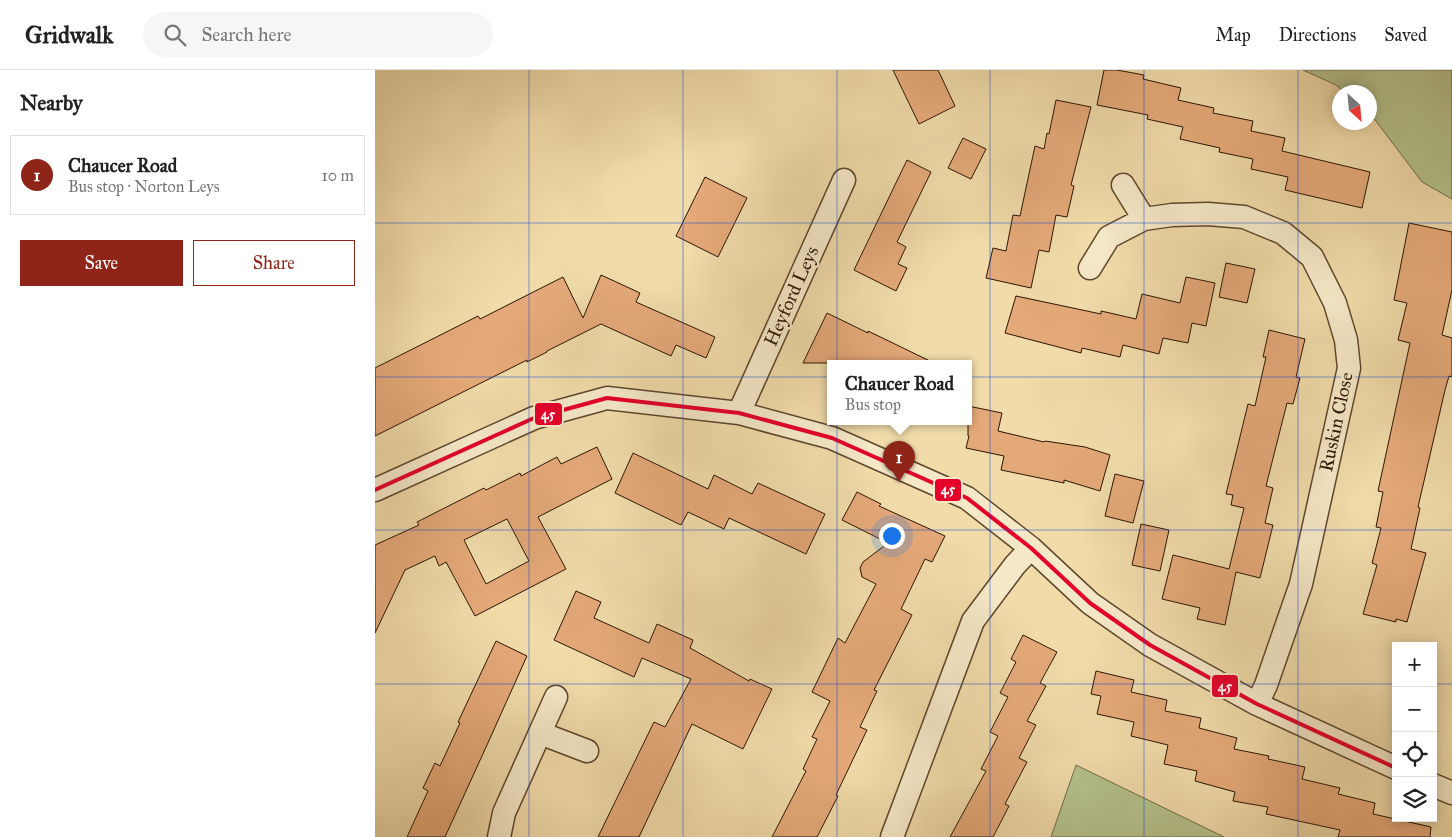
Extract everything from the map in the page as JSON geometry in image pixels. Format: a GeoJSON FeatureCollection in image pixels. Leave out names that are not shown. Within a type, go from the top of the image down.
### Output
{"type":"FeatureCollection","features":[{"type":"Feature","properties":{"kind":"street","name":"Heyford Leys"},"geometry":{"type":"LineString","coordinates":[[739,413],[843,180]]}},
{"type":"Feature","properties":{"kind":"street"},"geometry":{"type":"LineString","coordinates":[[1123,185],[1144,219]]}},
{"type":"Feature","properties":{"kind":"street","name":"Ruskin Close"},"geometry":{"type":"LineString","coordinates":[[1090,268],[1109,237],[1144,219],[1173,215],[1208,214],[1243,217],[1283,233],[1312,257],[1335,303],[1346,340],[1349,368],[1301,584],[1266,685],[1257,704]]}},
{"type":"Feature","properties":{"kind":"street"},"geometry":{"type":"LineString","coordinates":[[375,490],[534,418],[607,398],[739,413],[832,438],[967,498],[1031,548],[1091,603],[1150,645],[1257,704],[1392,766]]}},
{"type":"Feature","properties":{"kind":"street"},"geometry":{"type":"LineString","coordinates":[[892,837],[973,621],[1015,565],[1031,548]]}},
{"type":"Feature","properties":{"kind":"street"},"geometry":{"type":"LineString","coordinates":[[499,837],[504,813],[556,697]]}},
{"type":"Feature","properties":{"kind":"street"},"geometry":{"type":"LineString","coordinates":[[540,733],[587,751]]}},
{"type":"Feature","properties":{"kind":"street"},"geometry":{"type":"LineString","coordinates":[[1437,787],[1452,793]]}},
{"type":"Feature","properties":{"kind":"green space"},"geometry":{"type":"Polygon","coordinates":[[[1303,70],[1452,70],[1452,199],[1422,182],[1377,122],[1377,85],[1336,85],[1303,70]]]}},
{"type":"Feature","properties":{"kind":"green space"},"geometry":{"type":"Polygon","coordinates":[[[1076,765],[1224,837],[1051,837],[1076,765]]]}},
{"type":"Feature","properties":{"kind":"building"},"geometry":{"type":"Polygon","coordinates":[[[893,70],[938,70],[955,106],[919,124],[893,70]]]}},
{"type":"Feature","properties":{"kind":"building"},"geometry":{"type":"Polygon","coordinates":[[[1104,70],[1117,70],[1144,75],[1143,79],[1181,88],[1178,100],[1214,108],[1213,113],[1253,121],[1251,131],[1285,138],[1282,151],[1370,172],[1362,208],[1285,190],[1288,177],[1251,169],[1253,159],[1219,152],[1220,148],[1180,139],[1183,127],[1147,119],[1148,115],[1097,105],[1104,70]]]}},
{"type":"Feature","properties":{"kind":"building"},"geometry":{"type":"Polygon","coordinates":[[[1056,100],[1091,107],[1071,185],[1074,186],[1067,217],[1056,215],[1049,252],[1039,250],[1031,288],[986,278],[993,248],[1006,251],[1013,215],[1020,216],[1035,146],[1044,149],[1056,100]]]}},
{"type":"Feature","properties":{"kind":"building"},"geometry":{"type":"Polygon","coordinates":[[[963,138],[986,149],[971,179],[948,168],[963,138]]]}},
{"type":"Feature","properties":{"kind":"building"},"geometry":{"type":"Polygon","coordinates":[[[907,160],[931,172],[897,242],[906,247],[898,264],[907,268],[896,291],[854,270],[907,160]]]}},
{"type":"Feature","properties":{"kind":"building"},"geometry":{"type":"Polygon","coordinates":[[[705,177],[747,198],[718,257],[676,236],[705,177]]]}},
{"type":"Feature","properties":{"kind":"building"},"geometry":{"type":"Polygon","coordinates":[[[1409,223],[1452,232],[1452,290],[1442,335],[1452,338],[1452,377],[1449,376],[1445,390],[1418,507],[1420,508],[1411,549],[1426,553],[1407,622],[1396,619],[1396,622],[1363,614],[1377,565],[1372,563],[1381,528],[1376,527],[1383,492],[1378,491],[1410,343],[1398,340],[1407,303],[1394,300],[1409,223]]]}},
{"type":"Feature","properties":{"kind":"building"},"geometry":{"type":"Polygon","coordinates":[[[1226,263],[1255,269],[1247,303],[1219,297],[1226,263]]]}},
{"type":"Feature","properties":{"kind":"building"},"geometry":{"type":"Polygon","coordinates":[[[601,275],[640,293],[636,302],[715,337],[706,358],[676,345],[671,356],[601,324],[375,436],[375,368],[478,316],[480,319],[563,277],[583,318],[601,275]]]}},
{"type":"Feature","properties":{"kind":"building"},"geometry":{"type":"Polygon","coordinates":[[[1186,277],[1215,283],[1206,326],[1192,323],[1188,343],[1163,338],[1159,354],[1123,345],[1120,357],[1082,348],[1081,353],[1005,333],[1016,296],[1101,314],[1101,311],[1136,319],[1142,294],[1180,303],[1186,277]]]}},
{"type":"Feature","properties":{"kind":"building"},"geometry":{"type":"Polygon","coordinates":[[[827,313],[928,360],[827,360],[827,363],[803,363],[827,313]]]}},
{"type":"Feature","properties":{"kind":"building"},"geometry":{"type":"Polygon","coordinates":[[[1269,330],[1305,339],[1296,377],[1300,378],[1293,404],[1287,403],[1266,486],[1273,488],[1265,523],[1273,525],[1260,578],[1236,572],[1225,625],[1197,619],[1200,608],[1162,599],[1173,555],[1229,569],[1244,508],[1231,505],[1233,495],[1226,494],[1248,404],[1255,406],[1266,357],[1263,357],[1269,330]]]}},
{"type":"Feature","properties":{"kind":"building"},"geometry":{"type":"Polygon","coordinates":[[[972,407],[1002,413],[998,431],[1044,442],[1085,447],[1110,455],[1100,491],[1064,480],[1064,483],[1001,470],[1004,456],[966,448],[968,425],[972,425],[972,407]]]}},
{"type":"Feature","properties":{"kind":"building"},"geometry":{"type":"Polygon","coordinates":[[[597,447],[612,479],[538,517],[566,569],[475,616],[446,562],[439,566],[435,556],[405,570],[375,633],[375,545],[419,525],[417,522],[484,488],[486,490],[520,473],[521,476],[557,457],[561,464],[597,447]],[[507,519],[464,540],[486,584],[529,561],[507,519]]]}},
{"type":"Feature","properties":{"kind":"building"},"geometry":{"type":"Polygon","coordinates":[[[633,453],[708,489],[714,475],[752,494],[758,483],[825,514],[806,554],[729,518],[724,529],[688,512],[681,525],[615,493],[633,453]]]}},
{"type":"Feature","properties":{"kind":"building"},"geometry":{"type":"Polygon","coordinates":[[[1115,474],[1144,481],[1133,523],[1105,516],[1115,474]]]}},
{"type":"Feature","properties":{"kind":"building"},"geometry":{"type":"Polygon","coordinates":[[[857,492],[881,504],[879,506],[945,536],[932,562],[925,559],[901,609],[912,615],[874,690],[877,691],[860,727],[867,730],[836,795],[838,796],[817,837],[772,837],[806,771],[803,769],[817,739],[812,737],[830,701],[812,692],[838,638],[845,643],[876,584],[862,577],[860,568],[863,562],[888,543],[842,520],[857,492]]]}},
{"type":"Feature","properties":{"kind":"building"},"geometry":{"type":"Polygon","coordinates":[[[1141,524],[1169,530],[1160,571],[1132,565],[1141,524]]]}},
{"type":"Feature","properties":{"kind":"building"},"geometry":{"type":"Polygon","coordinates":[[[576,591],[601,602],[594,618],[649,643],[657,624],[693,640],[690,648],[749,681],[750,679],[772,689],[743,749],[692,724],[639,837],[598,837],[654,722],[665,727],[691,679],[642,658],[634,677],[554,640],[576,591]]]}},
{"type":"Feature","properties":{"kind":"building"},"geometry":{"type":"Polygon","coordinates":[[[1023,635],[1057,652],[1040,683],[1046,686],[1027,721],[1036,725],[1019,758],[1027,762],[1005,804],[1009,806],[993,837],[950,837],[986,771],[981,769],[998,736],[990,732],[1008,697],[1000,693],[1016,662],[1011,659],[1023,635]]]}},
{"type":"Feature","properties":{"kind":"building"},"geometry":{"type":"Polygon","coordinates":[[[496,641],[527,656],[487,745],[445,837],[407,837],[428,791],[423,788],[435,763],[440,766],[460,723],[458,722],[496,641]]]}},
{"type":"Feature","properties":{"kind":"building"},"geometry":{"type":"Polygon","coordinates":[[[1096,671],[1134,680],[1131,692],[1167,700],[1165,711],[1201,718],[1199,728],[1237,738],[1234,749],[1269,756],[1268,759],[1305,767],[1302,779],[1340,788],[1338,794],[1375,803],[1373,814],[1392,818],[1392,822],[1409,822],[1431,827],[1430,837],[1338,837],[1340,830],[1266,814],[1268,807],[1233,801],[1235,792],[1195,781],[1197,771],[1164,764],[1168,745],[1131,736],[1134,722],[1097,714],[1101,696],[1091,694],[1096,671]]]}},
{"type":"Feature","properties":{"kind":"transit line","name":"45"},"geometry":{"type":"LineString","coordinates":[[375,490],[534,418],[607,398],[739,413],[832,438],[967,498],[1031,548],[1090,603],[1150,645],[1257,704],[1392,766]]}},
{"type":"Feature","properties":{"kind":"place","name":"Chaucer Road"},"geometry":{"type":"Point","coordinates":[899,482]}}]}
